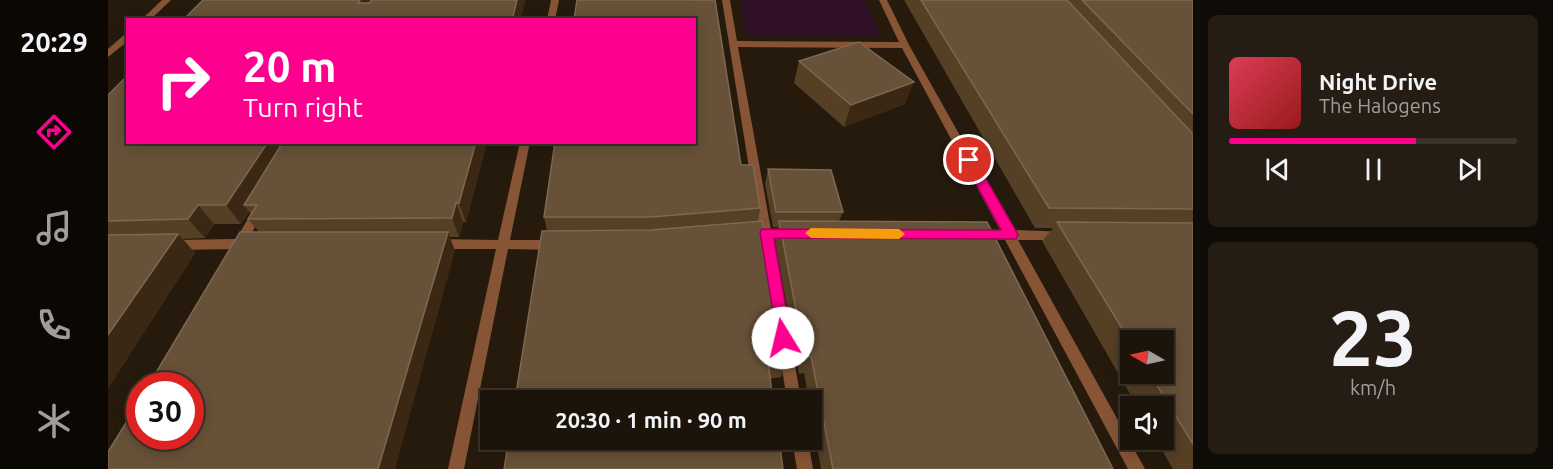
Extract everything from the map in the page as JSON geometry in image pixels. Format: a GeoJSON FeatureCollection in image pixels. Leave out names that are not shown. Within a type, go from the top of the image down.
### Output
{"type":"FeatureCollection","features":[{"type":"Feature","properties":{"kind":"street"},"geometry":{"type":"LineString","coordinates":[[148,18],[166,0]]}},
{"type":"Feature","properties":{"kind":"street"},"geometry":{"type":"LineString","coordinates":[[551,18],[555,0]]}},
{"type":"Feature","properties":{"kind":"street"},"geometry":{"type":"LineString","coordinates":[[726,0],[792,390]]}},
{"type":"Feature","properties":{"kind":"street"},"geometry":{"type":"LineString","coordinates":[[883,0],[905,45],[1137,469]]}},
{"type":"Feature","properties":{"kind":"street"},"geometry":{"type":"LineString","coordinates":[[108,54],[126,38]]}},
{"type":"Feature","properties":{"kind":"street"},"geometry":{"type":"LineString","coordinates":[[735,44],[905,45]]}},
{"type":"Feature","properties":{"kind":"street"},"geometry":{"type":"LineString","coordinates":[[456,469],[525,144]]}},
{"type":"Feature","properties":{"kind":"street"},"geometry":{"type":"LineString","coordinates":[[237,248],[264,203]]}},
{"type":"Feature","properties":{"kind":"street"},"geometry":{"type":"LineString","coordinates":[[732,237],[767,232],[802,233]]}},
{"type":"Feature","properties":{"kind":"street"},"geometry":{"type":"LineString","coordinates":[[964,234],[1079,235]]}},
{"type":"Feature","properties":{"kind":"street"},"geometry":{"type":"LineString","coordinates":[[156,246],[237,248],[263,243]]}},
{"type":"Feature","properties":{"kind":"street"},"geometry":{"type":"LineString","coordinates":[[424,244],[569,245]]}},
{"type":"Feature","properties":{"kind":"street"},"geometry":{"type":"LineString","coordinates":[[802,450],[805,469]]}},
{"type":"Feature","properties":{"kind":"shaded area"},"geometry":{"type":"Polygon","coordinates":[[[740,0],[865,0],[882,36],[747,36],[740,0]]]}},
{"type":"Feature","properties":{"kind":"building"},"geometry":{"type":"Polygon","coordinates":[[[203,0],[360,0],[358,3],[370,3],[371,0],[517,0],[512,18],[185,18],[203,0]]]}},
{"type":"Feature","properties":{"kind":"building"},"geometry":{"type":"Polygon","coordinates":[[[577,0],[715,0],[741,165],[753,165],[760,208],[651,217],[544,217],[555,144],[696,144],[696,18],[574,18],[577,0]]]}},
{"type":"Feature","properties":{"kind":"building"},"geometry":{"type":"Polygon","coordinates":[[[921,0],[1067,0],[1193,134],[1193,209],[1049,208],[921,0]]]}},
{"type":"Feature","properties":{"kind":"building"},"geometry":{"type":"Polygon","coordinates":[[[1082,0],[1193,0],[1193,114],[1082,0]]]}},
{"type":"Feature","properties":{"kind":"building"},"geometry":{"type":"Polygon","coordinates":[[[859,42],[914,82],[851,105],[799,61],[859,42]]]}},
{"type":"Feature","properties":{"kind":"building"},"geometry":{"type":"Polygon","coordinates":[[[126,77],[126,144],[267,144],[226,205],[198,205],[188,219],[108,221],[108,95],[126,77]]]}},
{"type":"Feature","properties":{"kind":"building"},"geometry":{"type":"Polygon","coordinates":[[[282,144],[475,144],[459,203],[456,203],[452,218],[248,219],[257,205],[244,205],[282,144]]]}},
{"type":"Feature","properties":{"kind":"building"},"geometry":{"type":"Polygon","coordinates":[[[768,169],[831,170],[843,212],[776,212],[768,169]]]}},
{"type":"Feature","properties":{"kind":"building"},"geometry":{"type":"Polygon","coordinates":[[[762,221],[787,360],[768,363],[772,390],[517,390],[542,231],[651,230],[762,221]]]}},
{"type":"Feature","properties":{"kind":"building"},"geometry":{"type":"Polygon","coordinates":[[[779,221],[987,222],[1113,469],[833,469],[822,412],[822,390],[818,390],[811,356],[805,357],[779,221]]]}},
{"type":"Feature","properties":{"kind":"building"},"geometry":{"type":"Polygon","coordinates":[[[1057,222],[1193,223],[1193,444],[1174,413],[1174,396],[1164,396],[1156,384],[1174,384],[1174,330],[1123,330],[1057,222]]]}},
{"type":"Feature","properties":{"kind":"building"},"geometry":{"type":"Polygon","coordinates":[[[240,232],[448,232],[378,469],[108,469],[108,452],[126,423],[126,450],[204,450],[204,372],[156,372],[240,232]]]}},
{"type":"Feature","properties":{"kind":"building"},"geometry":{"type":"Polygon","coordinates":[[[178,234],[108,335],[108,235],[178,234]]]}},
{"type":"Feature","properties":{"kind":"building"},"geometry":{"type":"Polygon","coordinates":[[[507,450],[780,450],[783,469],[504,469],[507,450]]]}},
{"type":"Feature","properties":{"kind":"slow traffic"},"geometry":{"type":"LineString","coordinates":[[811,233],[899,234]]}},
{"type":"Feature","properties":{"kind":"route"},"geometry":{"type":"LineString","coordinates":[[783,338],[767,232],[1011,235],[969,160]]}}]}
